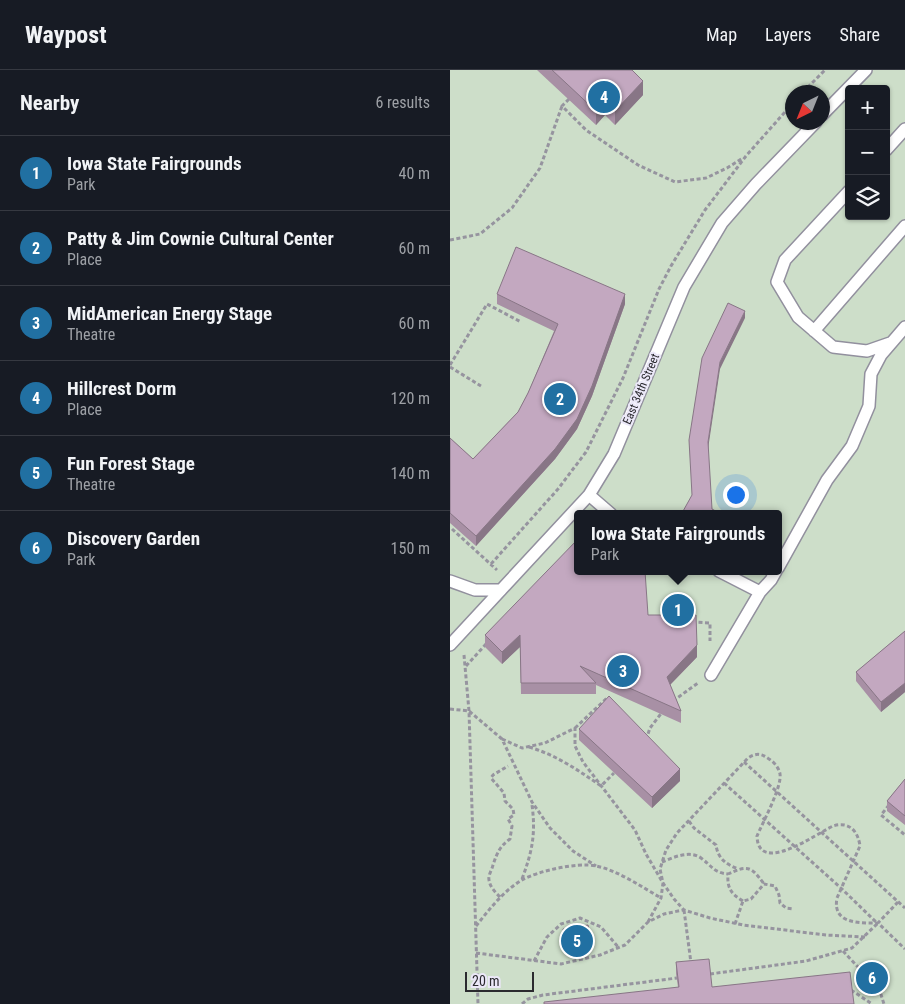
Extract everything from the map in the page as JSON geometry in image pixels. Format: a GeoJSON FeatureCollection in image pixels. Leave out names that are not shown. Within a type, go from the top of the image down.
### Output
{"type":"FeatureCollection","features":[{"type":"Feature","properties":{"kind":"lane"},"geometry":{"type":"LineString","coordinates":[[830,107],[866,70]]}},
{"type":"Feature","properties":{"kind":"lane"},"geometry":{"type":"LineString","coordinates":[[890,146],[905,129]]}},
{"type":"Feature","properties":{"kind":"lane","name":"East 34th Street"},"geometry":{"type":"LineString","coordinates":[[575,510],[589,495],[614,454],[684,287],[722,223],[756,184],[808,130]]}},
{"type":"Feature","properties":{"kind":"lane"},"geometry":{"type":"LineString","coordinates":[[845,195],[786,260],[777,282],[798,317],[833,347],[867,351],[892,342]]}},
{"type":"Feature","properties":{"kind":"lane"},"geometry":{"type":"LineString","coordinates":[[814,331],[905,226]]}},
{"type":"Feature","properties":{"kind":"lane"},"geometry":{"type":"LineString","coordinates":[[782,561],[827,480],[852,446],[869,406],[871,374],[881,355],[905,327]]}},
{"type":"Feature","properties":{"kind":"lane"},"geometry":{"type":"LineString","coordinates":[[589,495],[606,510]]}},
{"type":"Feature","properties":{"kind":"lane","name":"East 34th Street"},"geometry":{"type":"LineString","coordinates":[[450,645],[574,511]]}},
{"type":"Feature","properties":{"kind":"lane"},"geometry":{"type":"LineString","coordinates":[[727,575],[760,592]]}},
{"type":"Feature","properties":{"kind":"lane"},"geometry":{"type":"LineString","coordinates":[[710,675],[760,592],[774,575]]}},
{"type":"Feature","properties":{"kind":"lane"},"geometry":{"type":"LineString","coordinates":[[450,581],[475,590],[505,586]]}},
{"type":"Feature","properties":{"kind":"path"},"geometry":{"type":"LineString","coordinates":[[810,85],[825,70]]}},
{"type":"Feature","properties":{"kind":"path"},"geometry":{"type":"LineString","coordinates":[[450,240],[480,234],[512,208],[540,168],[562,106],[569,100]]}},
{"type":"Feature","properties":{"kind":"path"},"geometry":{"type":"LineString","coordinates":[[562,106],[586,130],[638,165],[675,182],[706,178],[746,156]]}},
{"type":"Feature","properties":{"kind":"path"},"geometry":{"type":"LineString","coordinates":[[491,564],[558,489],[586,452],[623,378],[670,266],[705,210],[746,156],[785,112]]}},
{"type":"Feature","properties":{"kind":"path"},"geometry":{"type":"LineString","coordinates":[[481,386],[450,366],[487,304],[521,322]]}},
{"type":"Feature","properties":{"kind":"path"},"geometry":{"type":"LineString","coordinates":[[452,529],[491,564],[505,586]]}},
{"type":"Feature","properties":{"kind":"path"},"geometry":{"type":"LineString","coordinates":[[672,702],[710,675],[710,622],[684,622]]}},
{"type":"Feature","properties":{"kind":"path"},"geometry":{"type":"LineString","coordinates":[[462,632],[469,710],[478,1004]]}},
{"type":"Feature","properties":{"kind":"path"},"geometry":{"type":"LineString","coordinates":[[465,666],[491,640]]}},
{"type":"Feature","properties":{"kind":"path"},"geometry":{"type":"LineString","coordinates":[[450,709],[469,710],[502,739],[522,748],[545,743],[575,728],[607,698]]}},
{"type":"Feature","properties":{"kind":"path"},"geometry":{"type":"LineString","coordinates":[[645,745],[650,728],[666,708]]}},
{"type":"Feature","properties":{"kind":"path"},"geometry":{"type":"LineString","coordinates":[[575,728],[575,746],[583,762],[636,830],[646,854],[674,900],[684,910],[692,972]]}},
{"type":"Feature","properties":{"kind":"path"},"geometry":{"type":"LineString","coordinates":[[502,739],[532,802],[550,828],[573,851],[596,866],[627,878],[661,898]]}},
{"type":"Feature","properties":{"kind":"path"},"geometry":{"type":"LineString","coordinates":[[529,746],[545,751],[600,786]]}},
{"type":"Feature","properties":{"kind":"path"},"geometry":{"type":"LineString","coordinates":[[476,953],[561,964],[600,955],[626,945],[648,922],[661,898],[664,884],[660,869],[666,850],[677,833],[744,762],[754,754],[763,754],[774,762],[780,774],[776,791],[757,836],[757,844],[763,851],[770,854],[782,852],[839,824],[847,825],[854,830],[859,838],[860,846],[836,907],[839,914],[849,921],[878,923]]}},
{"type":"Feature","properties":{"kind":"path"},"geometry":{"type":"LineString","coordinates":[[744,762],[905,908]]}},
{"type":"Feature","properties":{"kind":"path"},"geometry":{"type":"LineString","coordinates":[[500,897],[492,888],[489,876],[497,852],[510,838],[512,826],[508,819],[514,815],[513,809],[505,801],[504,793],[491,778],[508,766]]}},
{"type":"Feature","properties":{"kind":"path"},"geometry":{"type":"LineString","coordinates":[[600,786],[614,773]]}},
{"type":"Feature","properties":{"kind":"path"},"geometry":{"type":"LineString","coordinates":[[724,783],[842,889],[905,949]]}},
{"type":"Feature","properties":{"kind":"path"},"geometry":{"type":"LineString","coordinates":[[893,800],[881,814],[905,835]]}},
{"type":"Feature","properties":{"kind":"path"},"geometry":{"type":"LineString","coordinates":[[522,880],[534,844],[532,802]]}},
{"type":"Feature","properties":{"kind":"path"},"geometry":{"type":"LineString","coordinates":[[689,821],[694,828],[716,845],[717,854],[726,864],[738,870]]}},
{"type":"Feature","properties":{"kind":"path"},"geometry":{"type":"LineString","coordinates":[[662,862],[676,856],[689,855],[700,857],[720,874],[728,874],[748,868],[754,870],[764,884],[775,886],[780,895],[780,903],[786,908],[794,909]]}},
{"type":"Feature","properties":{"kind":"path"},"geometry":{"type":"LineString","coordinates":[[476,926],[500,897],[522,880],[562,866],[596,866]]}},
{"type":"Feature","properties":{"kind":"path"},"geometry":{"type":"LineString","coordinates":[[728,874],[727,884],[734,895],[743,901],[751,899],[764,884]]}},
{"type":"Feature","properties":{"kind":"path"},"geometry":{"type":"LineString","coordinates":[[735,924],[743,901]]}},
{"type":"Feature","properties":{"kind":"path"},"geometry":{"type":"LineString","coordinates":[[710,974],[806,962],[852,948],[898,902]]}},
{"type":"Feature","properties":{"kind":"path"},"geometry":{"type":"LineString","coordinates":[[648,922],[664,914],[684,910],[735,924],[826,935],[865,937]]}},
{"type":"Feature","properties":{"kind":"path"},"geometry":{"type":"LineString","coordinates":[[534,961],[547,937],[561,924],[580,918],[601,927],[619,948]]}},
{"type":"Feature","properties":{"kind":"path"},"geometry":{"type":"LineString","coordinates":[[842,951],[877,982],[884,1004]]}},
{"type":"Feature","properties":{"kind":"path"},"geometry":{"type":"LineString","coordinates":[[522,1004],[528,999],[543,995],[676,978]]}},
{"type":"Feature","properties":{"kind":"path"},"geometry":{"type":"LineString","coordinates":[[851,990],[872,1004]]}},
{"type":"Feature","properties":{"kind":"green space"},"geometry":{"type":"Polygon","coordinates":[[[450,70],[905,70],[905,1004],[450,1004],[450,70]]]}},
{"type":"Feature","properties":{"kind":"building"},"geometry":{"type":"Polygon","coordinates":[[[552,70],[632,70],[643,81],[615,111],[605,101],[596,111],[552,70]]]}},
{"type":"Feature","properties":{"kind":"building"},"geometry":{"type":"Polygon","coordinates":[[[516,247],[625,294],[592,386],[577,419],[555,449],[476,536],[450,513],[450,438],[473,459],[518,412],[558,324],[497,294],[516,247]]]}},
{"type":"Feature","properties":{"kind":"building"},"geometry":{"type":"Polygon","coordinates":[[[728,303],[745,311],[720,362],[708,442],[712,509],[714,510],[684,510],[692,495],[689,440],[702,358],[728,303]]]}},
{"type":"Feature","properties":{"kind":"building"},"geometry":{"type":"Polygon","coordinates":[[[574,543],[574,575],[645,575],[648,615],[696,615],[697,645],[667,677],[681,711],[580,666],[596,683],[521,683],[520,635],[502,652],[485,635],[574,543]]]}},
{"type":"Feature","properties":{"kind":"building"},"geometry":{"type":"Polygon","coordinates":[[[905,631],[905,683],[881,702],[856,672],[905,631]]]}},
{"type":"Feature","properties":{"kind":"building"},"geometry":{"type":"Polygon","coordinates":[[[609,696],[680,769],[652,797],[579,729],[609,696]]]}},
{"type":"Feature","properties":{"kind":"building"},"geometry":{"type":"Polygon","coordinates":[[[905,779],[905,816],[887,801],[905,779]]]}},
{"type":"Feature","properties":{"kind":"building"},"geometry":{"type":"Polygon","coordinates":[[[588,925],[591,944],[566,949],[563,929],[588,925]]]}},
{"type":"Feature","properties":{"kind":"building"},"geometry":{"type":"Polygon","coordinates":[[[709,959],[712,987],[850,972],[854,1004],[544,1004],[544,1002],[679,987],[676,962],[709,959]]]}},
{"type":"Feature","properties":{"kind":"place","name":"Hillcrest Dorm"},"geometry":{"type":"Point","coordinates":[604,97]}},
{"type":"Feature","properties":{"kind":"place","name":"Patty & Jim Cownie Cultural Center"},"geometry":{"type":"Point","coordinates":[560,399]}},
{"type":"Feature","properties":{"kind":"place","name":"Iowa State Fairgrounds"},"geometry":{"type":"Point","coordinates":[678,610]}},
{"type":"Feature","properties":{"kind":"place","name":"MidAmerican Energy Stage"},"geometry":{"type":"Point","coordinates":[623,671]}},
{"type":"Feature","properties":{"kind":"place","name":"Fun Forest Stage"},"geometry":{"type":"Point","coordinates":[577,941]}},
{"type":"Feature","properties":{"kind":"place","name":"Discovery Garden"},"geometry":{"type":"Point","coordinates":[872,978]}}]}
